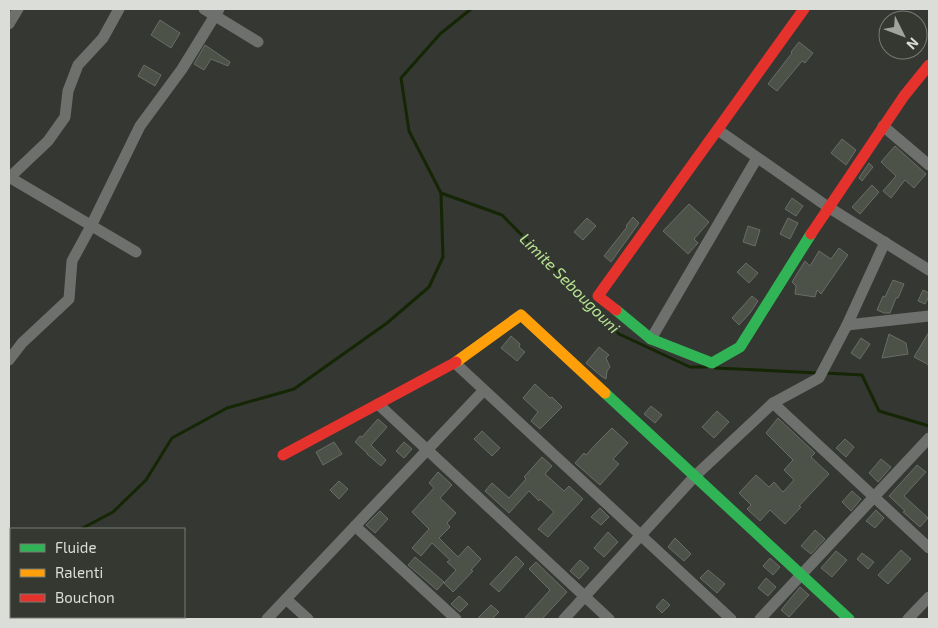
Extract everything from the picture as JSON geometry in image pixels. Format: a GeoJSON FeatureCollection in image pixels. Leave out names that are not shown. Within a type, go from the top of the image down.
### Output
{"type":"FeatureCollection","features":[{"type":"Feature","properties":{"kind":"street"},"geometry":{"type":"LineString","coordinates":[[9,24],[18,9]]}},
{"type":"Feature","properties":{"kind":"street"},"geometry":{"type":"LineString","coordinates":[[119,9],[103,38],[78,65],[68,91],[65,117],[48,141],[9,178],[136,252]]}},
{"type":"Feature","properties":{"kind":"street"},"geometry":{"type":"LineString","coordinates":[[204,9],[217,12],[258,42]]}},
{"type":"Feature","properties":{"kind":"street"},"geometry":{"type":"LineString","coordinates":[[804,9],[598,296],[651,339],[712,363],[740,347],[828,207],[904,96],[929,65]]}},
{"type":"Feature","properties":{"kind":"street"},"geometry":{"type":"LineString","coordinates":[[9,360],[22,343],[69,299],[72,261],[140,126],[182,69],[217,12]]}},
{"type":"Feature","properties":{"kind":"street"},"geometry":{"type":"LineString","coordinates":[[883,126],[929,165]]}},
{"type":"Feature","properties":{"kind":"street"},"geometry":{"type":"LineString","coordinates":[[718,130],[828,207],[929,270]]}},
{"type":"Feature","properties":{"kind":"street"},"geometry":{"type":"LineString","coordinates":[[651,339],[758,158]]}},
{"type":"Feature","properties":{"kind":"street"},"geometry":{"type":"LineString","coordinates":[[564,619],[695,476],[773,403],[819,378],[847,325],[885,242]]}},
{"type":"Feature","properties":{"kind":"street"},"geometry":{"type":"LineString","coordinates":[[283,455],[455,363],[521,315],[849,619]]}},
{"type":"Feature","properties":{"kind":"street"},"geometry":{"type":"LineString","coordinates":[[847,325],[929,316]]}},
{"type":"Feature","properties":{"kind":"street"},"geometry":{"type":"LineString","coordinates":[[455,363],[731,619]]}},
{"type":"Feature","properties":{"kind":"street"},"geometry":{"type":"LineString","coordinates":[[267,619],[484,390]]}},
{"type":"Feature","properties":{"kind":"street"},"geometry":{"type":"LineString","coordinates":[[773,403],[929,548]]}},
{"type":"Feature","properties":{"kind":"street"},"geometry":{"type":"LineString","coordinates":[[378,404],[609,619]]}},
{"type":"Feature","properties":{"kind":"street"},"geometry":{"type":"LineString","coordinates":[[760,619],[929,438]]}},
{"type":"Feature","properties":{"kind":"street"},"geometry":{"type":"LineString","coordinates":[[355,526],[456,619]]}},
{"type":"Feature","properties":{"kind":"street"},"geometry":{"type":"LineString","coordinates":[[908,619],[929,597]]}},
{"type":"Feature","properties":{"kind":"street"},"geometry":{"type":"LineString","coordinates":[[286,599],[308,619]]}},
{"type":"Feature","properties":{"kind":"building"},"geometry":{"type":"Polygon","coordinates":[[[160,20],[180,33],[171,48],[151,35],[160,20]]]}},
{"type":"Feature","properties":{"kind":"building"},"geometry":{"type":"Polygon","coordinates":[[[799,42],[813,53],[805,63],[802,61],[777,91],[768,84],[799,42]]]}},
{"type":"Feature","properties":{"kind":"building"},"geometry":{"type":"Polygon","coordinates":[[[205,45],[230,62],[228,66],[211,59],[204,70],[194,64],[205,45]]]}},
{"type":"Feature","properties":{"kind":"building"},"geometry":{"type":"Polygon","coordinates":[[[144,65],[161,75],[155,86],[138,76],[144,65]]]}},
{"type":"Feature","properties":{"kind":"building"},"geometry":{"type":"Polygon","coordinates":[[[842,139],[856,150],[846,165],[831,153],[842,139]]]}},
{"type":"Feature","properties":{"kind":"building"},"geometry":{"type":"Polygon","coordinates":[[[895,146],[926,174],[914,188],[905,180],[891,198],[883,191],[896,176],[881,162],[895,146]]]}},
{"type":"Feature","properties":{"kind":"building"},"geometry":{"type":"Polygon","coordinates":[[[869,163],[873,167],[862,181],[859,178],[869,163]]]}},
{"type":"Feature","properties":{"kind":"building"},"geometry":{"type":"Polygon","coordinates":[[[872,185],[879,192],[860,214],[852,207],[872,185]]]}},
{"type":"Feature","properties":{"kind":"building"},"geometry":{"type":"Polygon","coordinates":[[[792,198],[803,206],[796,216],[785,209],[792,198]]]}},
{"type":"Feature","properties":{"kind":"building"},"geometry":{"type":"Polygon","coordinates":[[[689,204],[709,222],[694,239],[698,243],[688,254],[663,231],[689,204]]]}},
{"type":"Feature","properties":{"kind":"building"},"geometry":{"type":"Polygon","coordinates":[[[633,217],[639,223],[611,262],[604,256],[633,217]]]}},
{"type":"Feature","properties":{"kind":"building"},"geometry":{"type":"Polygon","coordinates":[[[587,218],[596,226],[583,240],[574,232],[587,218]]]}},
{"type":"Feature","properties":{"kind":"building"},"geometry":{"type":"Polygon","coordinates":[[[788,218],[798,223],[790,239],[780,234],[788,218]]]}},
{"type":"Feature","properties":{"kind":"building"},"geometry":{"type":"Polygon","coordinates":[[[748,226],[760,230],[755,246],[743,242],[748,226]]]}},
{"type":"Feature","properties":{"kind":"building"},"geometry":{"type":"Polygon","coordinates":[[[839,248],[848,255],[821,294],[817,290],[815,297],[795,294],[796,286],[792,282],[805,261],[810,266],[819,251],[831,259],[839,248]]]}},
{"type":"Feature","properties":{"kind":"building"},"geometry":{"type":"Polygon","coordinates":[[[746,263],[758,273],[749,283],[737,272],[746,263]]]}},
{"type":"Feature","properties":{"kind":"building"},"geometry":{"type":"Polygon","coordinates":[[[893,280],[904,284],[890,313],[884,313],[877,310],[893,280]]]}},
{"type":"Feature","properties":{"kind":"building"},"geometry":{"type":"Polygon","coordinates":[[[923,290],[929,293],[925,304],[918,301],[923,290]]]}},
{"type":"Feature","properties":{"kind":"building"},"geometry":{"type":"Polygon","coordinates":[[[752,296],[758,301],[739,325],[732,318],[752,296]]]}},
{"type":"Feature","properties":{"kind":"building"},"geometry":{"type":"Polygon","coordinates":[[[929,332],[929,365],[914,357],[929,332]]]}},
{"type":"Feature","properties":{"kind":"building"},"geometry":{"type":"Polygon","coordinates":[[[889,334],[906,343],[908,354],[882,358],[889,334]]]}},
{"type":"Feature","properties":{"kind":"building"},"geometry":{"type":"Polygon","coordinates":[[[511,336],[520,344],[519,347],[525,352],[517,361],[501,348],[511,336]]]}},
{"type":"Feature","properties":{"kind":"building"},"geometry":{"type":"Polygon","coordinates":[[[861,338],[870,344],[860,359],[851,353],[861,338]]]}},
{"type":"Feature","properties":{"kind":"building"},"geometry":{"type":"Polygon","coordinates":[[[599,347],[609,355],[606,358],[610,367],[607,371],[606,379],[586,363],[599,347]]]}},
{"type":"Feature","properties":{"kind":"building"},"geometry":{"type":"Polygon","coordinates":[[[535,384],[562,407],[540,429],[531,421],[538,412],[523,398],[535,384]]]}},
{"type":"Feature","properties":{"kind":"building"},"geometry":{"type":"Polygon","coordinates":[[[651,406],[662,415],[655,423],[644,414],[651,406]]]}},
{"type":"Feature","properties":{"kind":"building"},"geometry":{"type":"Polygon","coordinates":[[[717,411],[729,422],[714,438],[702,427],[717,411]]]}},
{"type":"Feature","properties":{"kind":"building"},"geometry":{"type":"Polygon","coordinates":[[[778,418],[815,453],[811,457],[829,474],[785,524],[770,510],[760,521],[747,509],[751,505],[739,493],[756,475],[769,487],[774,482],[783,492],[794,480],[784,470],[793,460],[766,433],[778,418]]]}},
{"type":"Feature","properties":{"kind":"building"},"geometry":{"type":"Polygon","coordinates":[[[378,419],[387,427],[371,445],[386,460],[381,466],[355,442],[378,419]]]}},
{"type":"Feature","properties":{"kind":"building"},"geometry":{"type":"Polygon","coordinates":[[[612,428],[628,443],[613,459],[619,464],[600,485],[575,463],[584,453],[586,455],[612,428]]]}},
{"type":"Feature","properties":{"kind":"building"},"geometry":{"type":"Polygon","coordinates":[[[482,431],[500,448],[492,456],[474,439],[482,431]]]}},
{"type":"Feature","properties":{"kind":"building"},"geometry":{"type":"Polygon","coordinates":[[[845,439],[854,447],[846,457],[836,448],[845,439]]]}},
{"type":"Feature","properties":{"kind":"building"},"geometry":{"type":"Polygon","coordinates":[[[334,442],[342,454],[323,465],[316,452],[334,442]]]}},
{"type":"Feature","properties":{"kind":"building"},"geometry":{"type":"Polygon","coordinates":[[[404,442],[412,449],[404,458],[396,451],[404,442]]]}},
{"type":"Feature","properties":{"kind":"building"},"geometry":{"type":"Polygon","coordinates":[[[542,457],[552,466],[545,474],[564,491],[569,486],[583,499],[548,537],[538,529],[554,512],[540,499],[539,501],[529,491],[509,513],[485,491],[492,483],[509,498],[542,457]]]}},
{"type":"Feature","properties":{"kind":"building"},"geometry":{"type":"Polygon","coordinates":[[[881,459],[891,467],[878,482],[869,473],[881,459]]]}},
{"type":"Feature","properties":{"kind":"building"},"geometry":{"type":"Polygon","coordinates":[[[917,465],[926,472],[904,496],[928,518],[920,527],[889,496],[917,465]]]}},
{"type":"Feature","properties":{"kind":"building"},"geometry":{"type":"Polygon","coordinates":[[[438,472],[452,485],[440,498],[456,513],[447,523],[450,527],[439,538],[458,557],[468,546],[481,559],[471,570],[473,571],[453,592],[444,583],[456,570],[447,562],[450,560],[432,543],[421,556],[412,548],[429,529],[412,512],[434,488],[429,483],[438,472]]]}},
{"type":"Feature","properties":{"kind":"building"},"geometry":{"type":"Polygon","coordinates":[[[339,481],[348,489],[339,499],[330,490],[339,481]]]}},
{"type":"Feature","properties":{"kind":"building"},"geometry":{"type":"Polygon","coordinates":[[[852,491],[861,499],[851,511],[842,502],[852,491]]]}},
{"type":"Feature","properties":{"kind":"building"},"geometry":{"type":"Polygon","coordinates":[[[600,508],[609,517],[601,525],[591,517],[600,508]]]}},
{"type":"Feature","properties":{"kind":"building"},"geometry":{"type":"Polygon","coordinates":[[[876,510],[884,518],[875,528],[866,521],[876,510]]]}},
{"type":"Feature","properties":{"kind":"building"},"geometry":{"type":"Polygon","coordinates":[[[380,511],[388,519],[375,533],[366,525],[380,511]]]}},
{"type":"Feature","properties":{"kind":"building"},"geometry":{"type":"Polygon","coordinates":[[[815,530],[825,539],[811,554],[801,546],[815,530]]]}},
{"type":"Feature","properties":{"kind":"building"},"geometry":{"type":"Polygon","coordinates":[[[608,532],[618,542],[604,557],[594,548],[608,532]]]}},
{"type":"Feature","properties":{"kind":"building"},"geometry":{"type":"Polygon","coordinates":[[[675,538],[691,554],[684,561],[668,547],[675,538]]]}},
{"type":"Feature","properties":{"kind":"building"},"geometry":{"type":"Polygon","coordinates":[[[901,550],[911,559],[888,584],[878,575],[901,550]]]}},
{"type":"Feature","properties":{"kind":"building"},"geometry":{"type":"Polygon","coordinates":[[[836,551],[847,560],[832,577],[821,568],[836,551]]]}},
{"type":"Feature","properties":{"kind":"building"},"geometry":{"type":"Polygon","coordinates":[[[862,553],[874,562],[868,569],[857,559],[862,553]]]}},
{"type":"Feature","properties":{"kind":"building"},"geometry":{"type":"Polygon","coordinates":[[[516,556],[524,564],[499,592],[490,584],[516,556]]]}},
{"type":"Feature","properties":{"kind":"building"},"geometry":{"type":"Polygon","coordinates":[[[415,557],[444,582],[437,590],[408,565],[415,557]]]}},
{"type":"Feature","properties":{"kind":"building"},"geometry":{"type":"Polygon","coordinates":[[[770,558],[780,567],[773,575],[763,566],[770,558]]]}},
{"type":"Feature","properties":{"kind":"building"},"geometry":{"type":"Polygon","coordinates":[[[580,560],[589,568],[579,579],[570,571],[580,560]]]}},
{"type":"Feature","properties":{"kind":"building"},"geometry":{"type":"Polygon","coordinates":[[[536,562],[567,592],[542,619],[524,619],[550,590],[529,569],[536,562]]]}},
{"type":"Feature","properties":{"kind":"building"},"geometry":{"type":"Polygon","coordinates":[[[708,570],[725,584],[717,593],[700,578],[708,570]]]}},
{"type":"Feature","properties":{"kind":"building"},"geometry":{"type":"Polygon","coordinates":[[[766,578],[776,587],[768,596],[758,588],[766,578]]]}},
{"type":"Feature","properties":{"kind":"building"},"geometry":{"type":"Polygon","coordinates":[[[800,587],[809,595],[789,617],[781,610],[800,587]]]}},
{"type":"Feature","properties":{"kind":"building"},"geometry":{"type":"Polygon","coordinates":[[[459,596],[468,604],[460,612],[451,604],[459,596]]]}},
{"type":"Feature","properties":{"kind":"building"},"geometry":{"type":"Polygon","coordinates":[[[663,599],[670,605],[662,613],[656,607],[663,599]]]}},
{"type":"Feature","properties":{"kind":"building"},"geometry":{"type":"Polygon","coordinates":[[[491,605],[499,612],[492,619],[477,619],[491,605]]]}},
{"type":"Feature","properties":{"kind":"waterway","name":"Limite Sebougouni"},"geometry":{"type":"LineString","coordinates":[[471,9],[440,34],[401,78],[409,131],[441,193],[502,215],[619,334],[690,367],[706,367]]}},
{"type":"Feature","properties":{"kind":"waterway"},"geometry":{"type":"LineString","coordinates":[[83,528],[113,512],[146,480],[172,438],[227,408],[294,389],[387,323],[429,287],[443,257],[441,193]]}},
{"type":"Feature","properties":{"kind":"waterway","name":"Limite Sebougouni"},"geometry":{"type":"LineString","coordinates":[[715,368],[819,373]]}},
{"type":"Feature","properties":{"kind":"waterway","name":"Limite Sebougouni"},"geometry":{"type":"LineString","coordinates":[[825,373],[862,375],[879,411],[929,426]]}},
{"type":"Feature","properties":{"kind":"traffic: fast"},"geometry":{"type":"LineString","coordinates":[[616,310],[651,339],[712,363],[740,347],[811,234]]}},
{"type":"Feature","properties":{"kind":"traffic: fast"},"geometry":{"type":"LineString","coordinates":[[605,393],[849,619]]}},
{"type":"Feature","properties":{"kind":"traffic: slow"},"geometry":{"type":"LineString","coordinates":[[456,362],[521,315],[605,393]]}},
{"type":"Feature","properties":{"kind":"traffic: jam"},"geometry":{"type":"LineString","coordinates":[[616,310],[598,296],[804,9]]}},
{"type":"Feature","properties":{"kind":"traffic: jam"},"geometry":{"type":"LineString","coordinates":[[811,234],[904,96],[929,65]]}},
{"type":"Feature","properties":{"kind":"traffic: jam"},"geometry":{"type":"LineString","coordinates":[[283,455],[456,362]]}}]}
